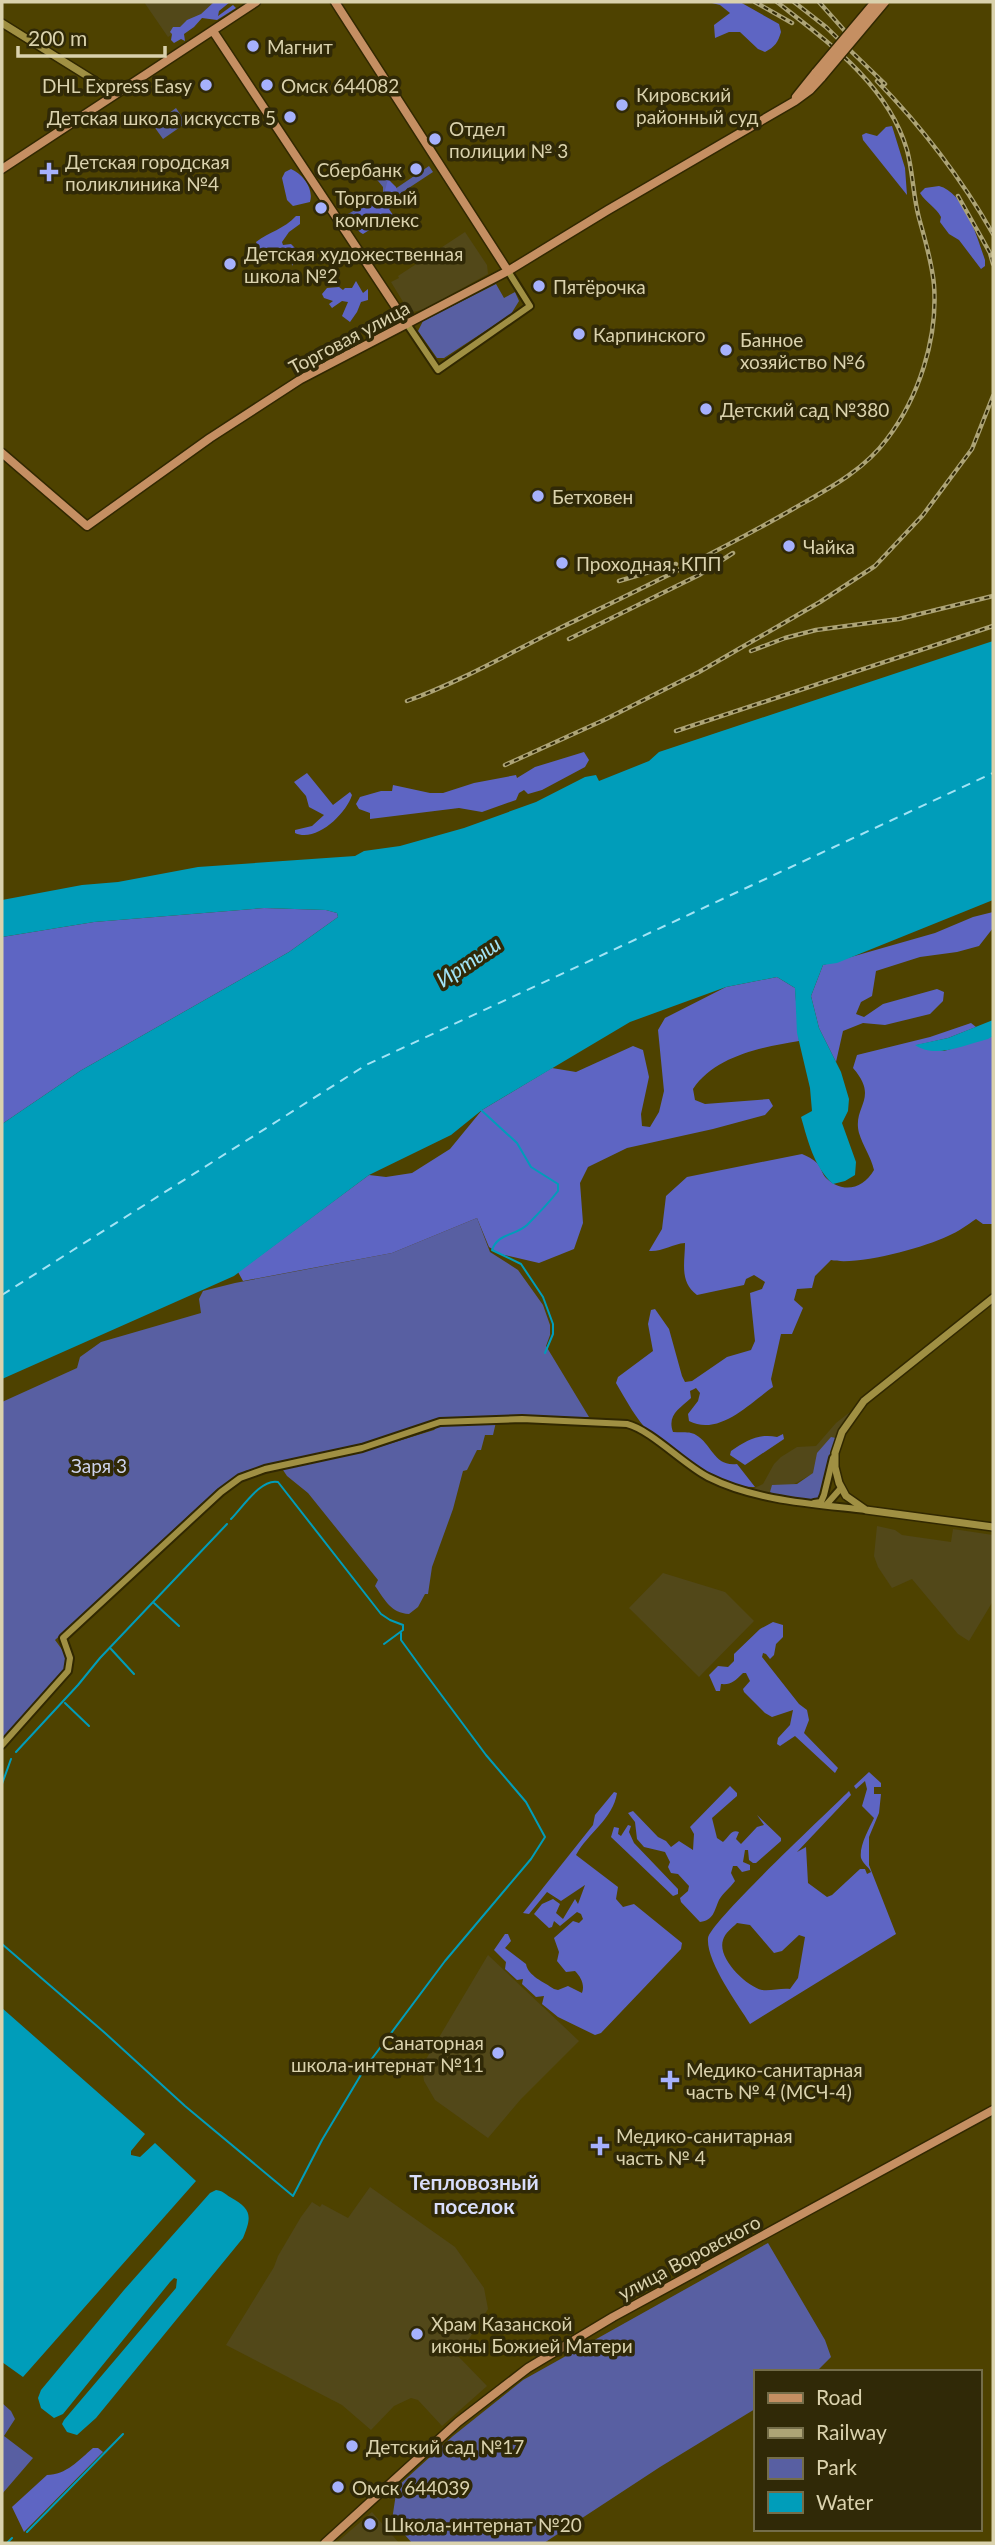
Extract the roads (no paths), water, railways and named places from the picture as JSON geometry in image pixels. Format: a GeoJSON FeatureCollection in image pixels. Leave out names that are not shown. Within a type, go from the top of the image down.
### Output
{"type":"FeatureCollection","features":[{"type":"Feature","properties":{"kind":"main road"},"geometry":{"type":"LineString","coordinates":[[2,169],[256,2]]}},
{"type":"Feature","properties":{"kind":"main road"},"geometry":{"type":"LineString","coordinates":[[335,2],[508,271]]}},
{"type":"Feature","properties":{"kind":"main road"},"geometry":{"type":"LineString","coordinates":[[819,74],[875,2]]}},
{"type":"Feature","properties":{"kind":"main road"},"geometry":{"type":"LineString","coordinates":[[819,74],[884,2]]}},
{"type":"Feature","properties":{"kind":"main road"},"geometry":{"type":"LineString","coordinates":[[2,23],[116,94]]}},
{"type":"Feature","properties":{"kind":"main road"},"geometry":{"type":"LineString","coordinates":[[213,31],[407,324]]}},
{"type":"Feature","properties":{"kind":"main road","name":"Торговая улица"},"geometry":{"type":"LineString","coordinates":[[2,453],[88,526],[210,438],[301,379],[508,271],[803,96],[819,74]]}},
{"type":"Feature","properties":{"kind":"main road"},"geometry":{"type":"LineString","coordinates":[[993,1298],[864,1401],[846,1422],[835,1453],[835,1467],[841,1488],[852,1502],[866,1510],[993,1527]]}},
{"type":"Feature","properties":{"kind":"main road","name":"улица Воровского"},"geometry":{"type":"LineString","coordinates":[[325,2543],[464,2416],[527,2368],[624,2311],[993,2110]]}},
{"type":"Feature","properties":{"kind":"street"},"geometry":{"type":"LineString","coordinates":[[407,324],[438,370],[530,306],[508,271]]}},
{"type":"Feature","properties":{"kind":"street"},"geometry":{"type":"LineString","coordinates":[[2,1745],[68,1671],[70,1658],[63,1639],[211,1499],[240,1478],[265,1469],[362,1448],[440,1422],[522,1419],[578,1421],[633,1426],[710,1478],[762,1495],[866,1510]]}},
{"type":"Feature","properties":{"kind":"street"},"geometry":{"type":"LineString","coordinates":[[812,1504],[823,1499],[835,1453]]}},
{"type":"Feature","properties":{"kind":"street"},"geometry":{"type":"LineString","coordinates":[[826,1505],[841,1488]]}},
{"type":"Feature","properties":{"kind":"water","name":"Иртыш"},"geometry":{"type":"Polygon","coordinates":[[[993,641],[993,900],[837,963],[823,965],[811,996],[819,1028],[841,1072],[849,1099],[848,1111],[842,1123],[856,1162],[855,1175],[833,1184],[816,1162],[806,1135],[801,1117],[812,1111],[810,1088],[797,1033],[795,988],[777,977],[726,987],[630,1022],[482,1110],[451,1135],[369,1175],[234,1276],[2,1379],[2,1124],[80,1071],[289,952],[338,917],[337,913],[326,910],[264,908],[94,922],[2,937],[2,900],[198,867],[355,856],[364,851],[400,846],[464,828],[536,802],[585,777],[596,775],[599,781],[649,761],[659,752],[993,641]]]}},
{"type":"Feature","properties":{"kind":"water"},"geometry":{"type":"Polygon","coordinates":[[[993,1020],[993,1036],[988,1039],[941,1051],[915,1045],[948,1038],[993,1020]]]}},
{"type":"Feature","properties":{"kind":"water"},"geometry":{"type":"Polygon","coordinates":[[[2,2008],[145,2134],[131,2151],[131,2155],[140,2157],[155,2143],[196,2181],[23,2377],[2,2362],[2,2008]]]}},
{"type":"Feature","properties":{"kind":"water"},"geometry":{"type":"Polygon","coordinates":[[[216,2190],[246,2209],[249,2219],[243,2238],[96,2418],[77,2435],[67,2432],[62,2424],[64,2420],[176,2288],[177,2279],[174,2278],[170,2282],[63,2414],[54,2418],[41,2408],[38,2398],[41,2390],[124,2290],[210,2193],[216,2190]]]}},
{"type":"Feature","properties":{"kind":"waterway"},"geometry":{"type":"LineString","coordinates":[[480,1109],[517,1143],[531,1167],[558,1184],[558,1191],[547,1205],[522,1229],[498,1240],[492,1250],[521,1264],[543,1297],[553,1324],[553,1334],[545,1353]]}},
{"type":"Feature","properties":{"kind":"waterway"},"geometry":{"type":"LineString","coordinates":[[231,1519],[259,1489],[278,1482],[381,1614],[403,1625],[403,1630],[384,1644]]}},
{"type":"Feature","properties":{"kind":"waterway"},"geometry":{"type":"LineString","coordinates":[[16,1752],[100,1658],[227,1524]]}},
{"type":"Feature","properties":{"kind":"waterway"},"geometry":{"type":"LineString","coordinates":[[154,1603],[179,1626]]}},
{"type":"Feature","properties":{"kind":"waterway"},"geometry":{"type":"LineString","coordinates":[[2,1944],[185,2106],[293,2196],[322,2140],[365,2068],[445,1961],[531,1859],[545,1837],[526,1802],[486,1755],[425,1673],[401,1640],[401,1633]]}},
{"type":"Feature","properties":{"kind":"waterway"},"geometry":{"type":"LineString","coordinates":[[111,1649],[134,1674]]}},
{"type":"Feature","properties":{"kind":"waterway"},"geometry":{"type":"LineString","coordinates":[[65,1703],[89,1726]]}},
{"type":"Feature","properties":{"kind":"waterway"},"geometry":{"type":"LineString","coordinates":[[2,1784],[11,1759]]}},
{"type":"Feature","properties":{"kind":"waterway"},"geometry":{"type":"LineString","coordinates":[[27,2532],[123,2434]]}},
{"type":"Feature","properties":{"kind":"waterway"},"geometry":{"type":"LineString","coordinates":[[7,2543],[12,2538]]}},
{"type":"Feature","properties":{"kind":"railway"},"geometry":{"type":"LineString","coordinates":[[755,2],[792,23]]}},
{"type":"Feature","properties":{"kind":"railway"},"geometry":{"type":"LineString","coordinates":[[407,701],[466,676],[674,572],[827,489],[854,472],[877,451],[908,405],[917,386],[929,346],[933,326],[934,285],[907,150],[886,105],[871,85],[836,49],[777,2]]}},
{"type":"Feature","properties":{"kind":"railway"},"geometry":{"type":"LineString","coordinates":[[794,2],[826,27],[885,84]]}},
{"type":"Feature","properties":{"kind":"railway"},"geometry":{"type":"LineString","coordinates":[[819,2],[852,39]]}},
{"type":"Feature","properties":{"kind":"railway"},"geometry":{"type":"LineString","coordinates":[[877,81],[910,116],[940,154],[993,234]]}},
{"type":"Feature","properties":{"kind":"railway"},"geometry":{"type":"LineString","coordinates":[[958,196],[990,253],[993,264]]}},
{"type":"Feature","properties":{"kind":"railway"},"geometry":{"type":"LineString","coordinates":[[505,765],[604,720],[699,672],[820,602],[875,566],[923,515],[972,449],[993,396]]}},
{"type":"Feature","properties":{"kind":"railway"},"geometry":{"type":"LineString","coordinates":[[569,639],[699,575],[733,553]]}},
{"type":"Feature","properties":{"kind":"railway"},"geometry":{"type":"LineString","coordinates":[[619,581],[676,564]]}},
{"type":"Feature","properties":{"kind":"railway"},"geometry":{"type":"LineString","coordinates":[[751,651],[816,630],[899,619],[993,596]]}},
{"type":"Feature","properties":{"kind":"railway"},"geometry":{"type":"LineString","coordinates":[[676,731],[993,626]]}},
{"type":"Feature","properties":{"kind":"place","name":"Магнит"},"geometry":{"type":"Point","coordinates":[253,46]}},
{"type":"Feature","properties":{"kind":"place","name":"DHL Express Easy"},"geometry":{"type":"Point","coordinates":[206,85]}},
{"type":"Feature","properties":{"kind":"place","name":"Омск 644082"},"geometry":{"type":"Point","coordinates":[267,85]}},
{"type":"Feature","properties":{"kind":"place","name":"Кировский районный суд"},"geometry":{"type":"Point","coordinates":[622,105]}},
{"type":"Feature","properties":{"kind":"place","name":"Детская школа искусств 5"},"geometry":{"type":"Point","coordinates":[290,117]}},
{"type":"Feature","properties":{"kind":"place","name":"Отдел полиции № 3"},"geometry":{"type":"Point","coordinates":[435,139]}},
{"type":"Feature","properties":{"kind":"place","name":"Сбербанк"},"geometry":{"type":"Point","coordinates":[416,169]}},
{"type":"Feature","properties":{"kind":"place","name":"Детская городская поликлиника №4"},"geometry":{"type":"Point","coordinates":[49,172]}},
{"type":"Feature","properties":{"kind":"place","name":"Торговый комплекс"},"geometry":{"type":"Point","coordinates":[321,208]}},
{"type":"Feature","properties":{"kind":"place","name":"Детская художественная школа №2"},"geometry":{"type":"Point","coordinates":[230,264]}},
{"type":"Feature","properties":{"kind":"place","name":"Пятёрочка"},"geometry":{"type":"Point","coordinates":[539,286]}},
{"type":"Feature","properties":{"kind":"place","name":"Карпинского"},"geometry":{"type":"Point","coordinates":[579,334]}},
{"type":"Feature","properties":{"kind":"place","name":"Банное хозяйство №6"},"geometry":{"type":"Point","coordinates":[726,350]}},
{"type":"Feature","properties":{"kind":"place","name":"Детский сад №380"},"geometry":{"type":"Point","coordinates":[706,409]}},
{"type":"Feature","properties":{"kind":"place","name":"Бетховен"},"geometry":{"type":"Point","coordinates":[538,496]}},
{"type":"Feature","properties":{"kind":"place","name":"Чайка"},"geometry":{"type":"Point","coordinates":[789,546]}},
{"type":"Feature","properties":{"kind":"place","name":"Проходная, КПП"},"geometry":{"type":"Point","coordinates":[562,563]}},
{"type":"Feature","properties":{"kind":"place","name":"Санаторная школа-интернат №11"},"geometry":{"type":"Point","coordinates":[498,2053]}},
{"type":"Feature","properties":{"kind":"place","name":"Медико-санитарная часть № 4 (МСЧ-4)"},"geometry":{"type":"Point","coordinates":[670,2080]}},
{"type":"Feature","properties":{"kind":"place","name":"Медико-санитарная часть № 4"},"geometry":{"type":"Point","coordinates":[600,2146]}},
{"type":"Feature","properties":{"kind":"place","name":"Храм Казанской иконы Божией Матери"},"geometry":{"type":"Point","coordinates":[417,2334]}},
{"type":"Feature","properties":{"kind":"place","name":"Детский сад №17"},"geometry":{"type":"Point","coordinates":[352,2446]}},
{"type":"Feature","properties":{"kind":"place","name":"Омск 644039"},"geometry":{"type":"Point","coordinates":[338,2487]}},
{"type":"Feature","properties":{"kind":"place","name":"Школа-интернат №20"},"geometry":{"type":"Point","coordinates":[370,2524]}},
{"type":"Feature","properties":{"kind":"district","name":"Тепловозный поселок"},"geometry":{"type":"Point","coordinates":[474,2193]}},
{"type":"Feature","properties":{"kind":"park label","name":"Заря 3"},"geometry":{"type":"Point","coordinates":[99,1465]}}]}
